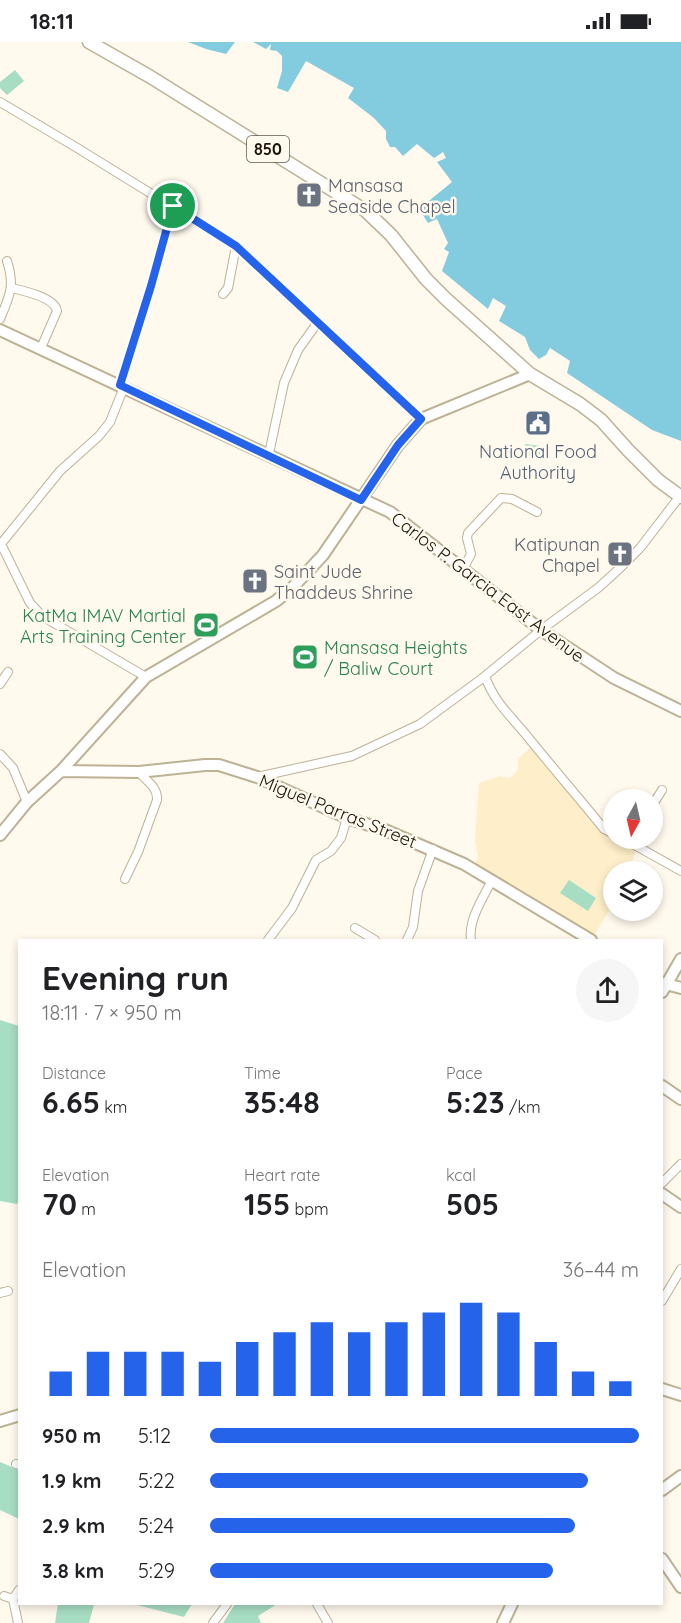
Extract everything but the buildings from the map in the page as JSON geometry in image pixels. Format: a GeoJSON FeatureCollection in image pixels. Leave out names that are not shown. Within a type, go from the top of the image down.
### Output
{"type":"FeatureCollection","features":[{"type":"Feature","properties":{"kind":"main road","name":"850"},"geometry":{"type":"LineString","coordinates":[[89,42],[150,76],[366,211],[391,235],[426,279],[446,299],[530,374],[580,404],[601,420],[658,480],[680,497]]}},
{"type":"Feature","properties":{"kind":"main road","name":"Carlos P. Garcia East Avenue"},"geometry":{"type":"LineString","coordinates":[[0,330],[390,512],[541,630],[614,678],[681,711]]}},
{"type":"Feature","properties":{"kind":"main road"},"geometry":{"type":"LineString","coordinates":[[0,835],[27,802],[61,771],[146,677],[276,601],[292,588],[323,555],[398,445],[421,419],[530,374]]}},
{"type":"Feature","properties":{"kind":"main road","name":"Miguel Parras Street"},"geometry":{"type":"LineString","coordinates":[[61,771],[139,772],[219,765],[257,777],[347,818],[386,830],[464,864],[589,939]]}},
{"type":"Feature","properties":{"kind":"main road"},"geometry":{"type":"LineString","coordinates":[[681,959],[663,986],[681,988]]}},
{"type":"Feature","properties":{"kind":"main road"},"geometry":{"type":"LineString","coordinates":[[663,1087],[681,1099]]}},
{"type":"Feature","properties":{"kind":"main road"},"geometry":{"type":"LineString","coordinates":[[663,1195],[681,1207]]}},
{"type":"Feature","properties":{"kind":"main road"},"geometry":{"type":"LineString","coordinates":[[663,1389],[681,1395]]}},
{"type":"Feature","properties":{"kind":"main road"},"geometry":{"type":"LineString","coordinates":[[0,1421],[18,1416]]}},
{"type":"Feature","properties":{"kind":"main road"},"geometry":{"type":"LineString","coordinates":[[663,1489],[681,1476]]}},
{"type":"Feature","properties":{"kind":"main road"},"geometry":{"type":"LineString","coordinates":[[663,1560],[681,1587]]}},
{"type":"Feature","properties":{"kind":"main road"},"geometry":{"type":"LineString","coordinates":[[503,1623],[512,1605]]}},
{"type":"Feature","properties":{"kind":"street"},"geometry":{"type":"LineString","coordinates":[[0,102],[236,246],[421,419]]}},
{"type":"Feature","properties":{"kind":"street"},"geometry":{"type":"LineString","coordinates":[[146,677],[42,616],[30,603],[0,544],[60,471],[99,436],[110,422],[173,206]]}},
{"type":"Feature","properties":{"kind":"street"},"geometry":{"type":"LineString","coordinates":[[223,294],[228,288],[236,246]]}},
{"type":"Feature","properties":{"kind":"street"},"geometry":{"type":"LineString","coordinates":[[0,320],[12,288],[12,278],[7,261]]}},
{"type":"Feature","properties":{"kind":"street"},"geometry":{"type":"LineString","coordinates":[[12,288],[31,293],[57,307],[41,348]]}},
{"type":"Feature","properties":{"kind":"street"},"geometry":{"type":"LineString","coordinates":[[265,455],[270,448],[284,382],[298,350],[318,322]]}},
{"type":"Feature","properties":{"kind":"street"},"geometry":{"type":"LineString","coordinates":[[257,777],[352,756],[420,724],[485,676],[620,569],[640,548],[680,497]]}},
{"type":"Feature","properties":{"kind":"street"},"geometry":{"type":"LineString","coordinates":[[464,569],[471,554],[468,533],[501,498],[512,499],[537,512]]}},
{"type":"Feature","properties":{"kind":"street"},"geometry":{"type":"LineString","coordinates":[[0,684],[8,672]]}},
{"type":"Feature","properties":{"kind":"street"},"geometry":{"type":"LineString","coordinates":[[485,676],[490,692],[498,704],[603,828]]}},
{"type":"Feature","properties":{"kind":"street"},"geometry":{"type":"LineString","coordinates":[[0,754],[13,768],[27,802]]}},
{"type":"Feature","properties":{"kind":"street"},"geometry":{"type":"LineString","coordinates":[[125,879],[138,852],[158,793],[155,787],[139,772]]}},
{"type":"Feature","properties":{"kind":"street"},"geometry":{"type":"LineString","coordinates":[[269,939],[292,908],[316,860],[331,850],[341,838],[347,818]]}},
{"type":"Feature","properties":{"kind":"street"},"geometry":{"type":"LineString","coordinates":[[407,939],[413,927],[418,891],[433,849]]}},
{"type":"Feature","properties":{"kind":"street"},"geometry":{"type":"LineString","coordinates":[[645,849],[681,871]]}},
{"type":"Feature","properties":{"kind":"street"},"geometry":{"type":"LineString","coordinates":[[471,939],[476,912],[492,880]]}},
{"type":"Feature","properties":{"kind":"street"},"geometry":{"type":"LineString","coordinates":[[354,928],[373,939]]}},
{"type":"Feature","properties":{"kind":"street"},"geometry":{"type":"LineString","coordinates":[[663,1182],[681,1164]]}},
{"type":"Feature","properties":{"kind":"street"},"geometry":{"type":"LineString","coordinates":[[663,1299],[681,1269]]}},
{"type":"Feature","properties":{"kind":"street"},"geometry":{"type":"LineString","coordinates":[[18,1592],[13,1599],[18,1623]]}},
{"type":"Feature","properties":{"kind":"street"},"geometry":{"type":"LineString","coordinates":[[4,1596],[13,1599]]}},
{"type":"Feature","properties":{"kind":"street"},"geometry":{"type":"LineString","coordinates":[[213,1623],[225,1605]]}},
{"type":"Feature","properties":{"kind":"street"},"geometry":{"type":"LineString","coordinates":[[318,1605],[328,1623]]}},
{"type":"Feature","properties":{"kind":"shaded area"},"geometry":{"type":"Polygon","coordinates":[[[534,744],[603,823],[603,849],[636,849],[632,861],[603,861],[603,921],[592,939],[473,869],[478,857],[475,840],[479,783],[500,776],[510,778],[518,770],[518,759],[534,744]]]}},
{"type":"Feature","properties":{"kind":"green space"},"geometry":{"type":"Polygon","coordinates":[[[15,70],[24,81],[7,95],[0,88],[0,82],[15,70]]]}},
{"type":"Feature","properties":{"kind":"green space"},"geometry":{"type":"Polygon","coordinates":[[[525,444],[549,447],[547,458],[524,455],[525,444]]]}},
{"type":"Feature","properties":{"kind":"green space"},"geometry":{"type":"Polygon","coordinates":[[[569,880],[596,898],[588,911],[560,893],[569,880]]]}},
{"type":"Feature","properties":{"kind":"green space"},"geometry":{"type":"Polygon","coordinates":[[[0,1020],[18,1026],[18,1203],[0,1201],[0,1020]]]}},
{"type":"Feature","properties":{"kind":"green space"},"geometry":{"type":"Polygon","coordinates":[[[0,1462],[18,1470],[18,1519],[0,1510],[0,1462]]]}},
{"type":"Feature","properties":{"kind":"green space"},"geometry":{"type":"Polygon","coordinates":[[[58,1605],[94,1605],[89,1623],[55,1623],[58,1605]]]}},
{"type":"Feature","properties":{"kind":"green space"},"geometry":{"type":"Polygon","coordinates":[[[137,1605],[191,1605],[184,1617],[137,1605]]]}},
{"type":"Feature","properties":{"kind":"green space"},"geometry":{"type":"Polygon","coordinates":[[[234,1605],[275,1605],[258,1616],[261,1623],[223,1623],[234,1605]]]}},
{"type":"Feature","properties":{"kind":"water"},"geometry":{"type":"Polygon","coordinates":[[[188,42],[235,42],[226,54],[188,42]]]}},
{"type":"Feature","properties":{"kind":"water"},"geometry":{"type":"Polygon","coordinates":[[[253,42],[681,42],[681,441],[652,430],[567,373],[570,361],[550,348],[546,355],[539,359],[530,350],[525,337],[499,321],[506,306],[493,298],[488,309],[442,271],[449,252],[444,249],[448,243],[437,219],[428,223],[419,209],[452,182],[437,162],[446,158],[443,152],[434,158],[417,144],[403,156],[395,147],[390,147],[386,139],[386,131],[374,118],[348,98],[354,88],[306,61],[288,92],[277,88],[282,71],[282,56],[277,51],[270,50],[271,44],[266,49],[253,42]]]}},
{"type":"Feature","properties":{"kind":"place","name":"Mansasa Seaside Chapel"},"geometry":{"type":"Point","coordinates":[309,195]}},
{"type":"Feature","properties":{"kind":"place","name":"National Food Authority"},"geometry":{"type":"Point","coordinates":[538,423]}},
{"type":"Feature","properties":{"kind":"place","name":"Katipunan Chapel"},"geometry":{"type":"Point","coordinates":[620,554]}},
{"type":"Feature","properties":{"kind":"place","name":"Saint Jude Thaddeus Shrine"},"geometry":{"type":"Point","coordinates":[255,581]}},
{"type":"Feature","properties":{"kind":"place","name":"KatMa IMAV Martial Arts Training Center"},"geometry":{"type":"Point","coordinates":[206,625]}},
{"type":"Feature","properties":{"kind":"place","name":"Mansasa Heights / Baliw Court"},"geometry":{"type":"Point","coordinates":[305,657]}},
{"type":"Feature","properties":{"kind":"route"},"geometry":{"type":"LineString","coordinates":[[173,206],[236,246],[421,419],[398,445],[361,500],[120,385],[173,206]]}}]}
